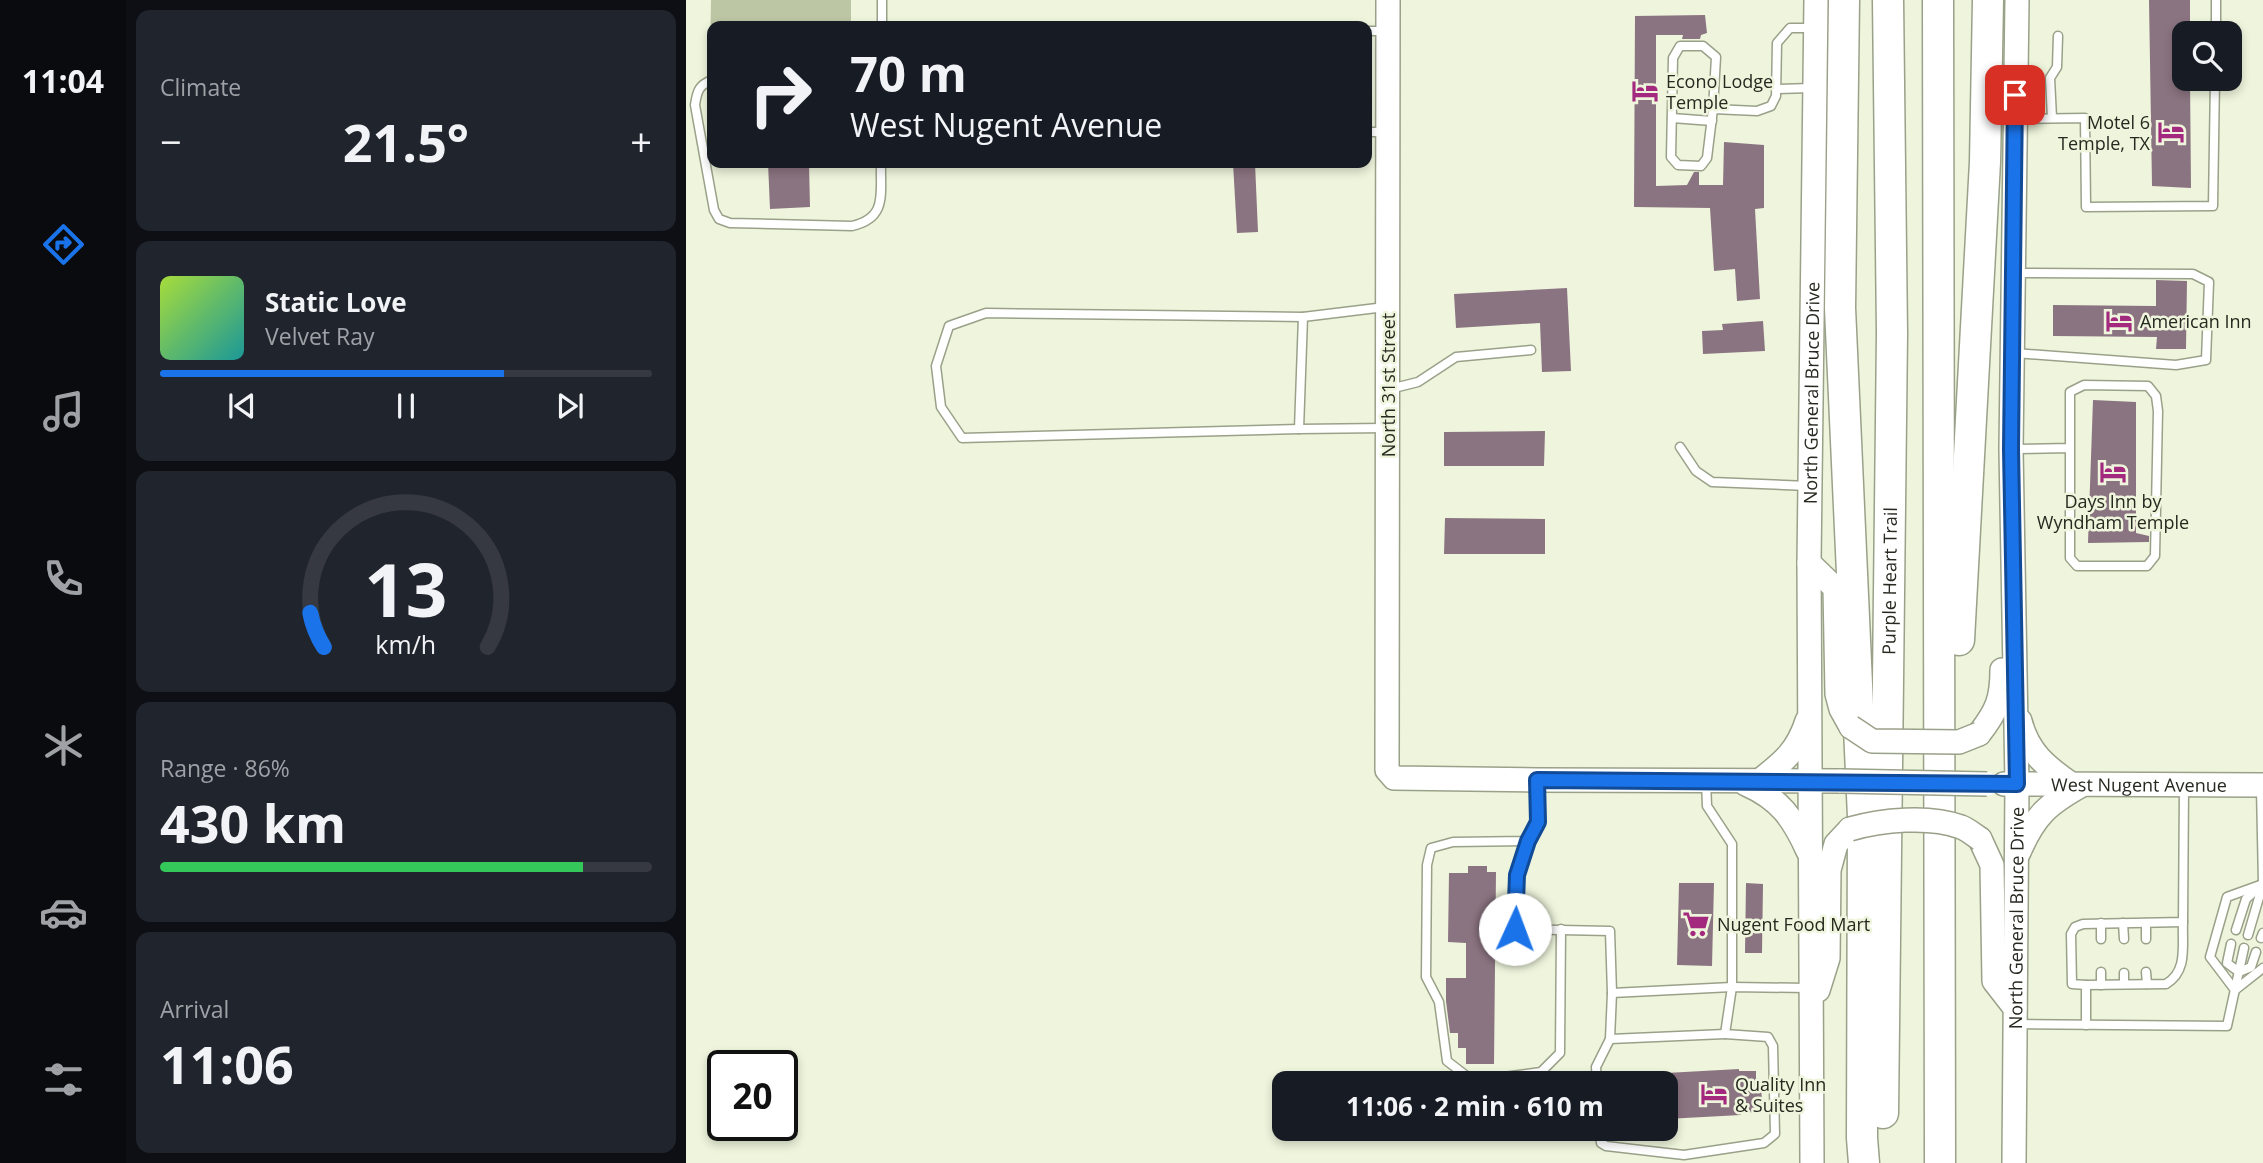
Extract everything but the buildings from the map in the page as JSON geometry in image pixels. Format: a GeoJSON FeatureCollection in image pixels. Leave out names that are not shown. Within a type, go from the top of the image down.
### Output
{"type":"FeatureCollection","features":[{"type":"Feature","properties":{"kind":"highway"},"geometry":{"type":"LineString","coordinates":[[1843,0],[1840,308],[1863,817],[1864,1163]]}},
{"type":"Feature","properties":{"kind":"highway","name":"Purple Heart Trail"},"geometry":{"type":"LineString","coordinates":[[1882,1163],[1892,333],[1888,0]]}},
{"type":"Feature","properties":{"kind":"highway"},"geometry":{"type":"LineString","coordinates":[[1938,0],[1940,1163]]}},
{"type":"Feature","properties":{"kind":"highway"},"geometry":{"type":"LineString","coordinates":[[1941,976],[1985,162],[1988,0]]}},
{"type":"Feature","properties":{"kind":"main road","name":"North 31st Street"},"geometry":{"type":"LineString","coordinates":[[1387,770],[1388,307],[1377,132],[1377,31],[1388,0]]}},
{"type":"Feature","properties":{"kind":"main road","name":"North General Bruce Drive"},"geometry":{"type":"LineString","coordinates":[[1812,1163],[1809,563],[1816,0]]}},
{"type":"Feature","properties":{"kind":"main road","name":"North General Bruce Drive"},"geometry":{"type":"LineString","coordinates":[[2014,1163],[2017,784],[2011,449],[2017,0]]}},
{"type":"Feature","properties":{"kind":"main road"},"geometry":{"type":"LineString","coordinates":[[1809,563],[1835,589],[1837,694],[1841,709],[1851,727],[1872,741],[1959,742],[1979,734],[1995,714],[2002,690],[2003,621],[2013,605]]}},
{"type":"Feature","properties":{"kind":"main road"},"geometry":{"type":"LineString","coordinates":[[2015,703],[2024,736],[2036,755],[2043,764],[2077,784],[2053,801],[2030,827],[2016,858]]}},
{"type":"Feature","properties":{"kind":"main road"},"geometry":{"type":"LineString","coordinates":[[1810,712],[1801,741],[1782,763],[1749,782],[1784,808],[1799,830],[1811,856]]}},
{"type":"Feature","properties":{"kind":"main road","name":"West Nugent Avenue"},"geometry":{"type":"LineString","coordinates":[[1387,770],[1394,778],[2262,785]]}},
{"type":"Feature","properties":{"kind":"main road"},"geometry":{"type":"LineString","coordinates":[[1811,1013],[1828,958],[1829,870],[1836,844],[1850,829],[1874,822],[1934,821],[1962,827],[1980,839],[1992,865],[1994,981],[2015,1016]]}},
{"type":"Feature","properties":{"kind":"lane"},"geometry":{"type":"LineString","coordinates":[[882,0],[882,21]]}},
{"type":"Feature","properties":{"kind":"lane"},"geometry":{"type":"LineString","coordinates":[[2216,0],[2216,21]]}},
{"type":"Feature","properties":{"kind":"lane"},"geometry":{"type":"LineString","coordinates":[[1713,108],[1757,111],[1771,106],[1776,89],[1776,43],[1790,28],[1816,28]]}},
{"type":"Feature","properties":{"kind":"lane"},"geometry":{"type":"LineString","coordinates":[[2052,118],[2050,78],[2057,67],[2059,36]]}},
{"type":"Feature","properties":{"kind":"lane"},"geometry":{"type":"LineString","coordinates":[[1703,46],[1716,57],[1707,158],[1701,166],[1678,165],[1671,157],[1672,118],[1672,58],[1680,47],[1703,46]]}},
{"type":"Feature","properties":{"kind":"lane"},"geometry":{"type":"LineString","coordinates":[[707,82],[702,83],[697,92],[695,104],[714,210],[719,219],[730,223],[852,226],[865,223],[874,216],[880,206],[881,168]]}},
{"type":"Feature","properties":{"kind":"lane"},"geometry":{"type":"LineString","coordinates":[[1776,89],[1816,88]]}},
{"type":"Feature","properties":{"kind":"lane"},"geometry":{"type":"LineString","coordinates":[[2015,119],[2085,118],[2086,207],[2213,206],[2215,91]]}},
{"type":"Feature","properties":{"kind":"lane"},"geometry":{"type":"LineString","coordinates":[[1672,118],[1712,121]]}},
{"type":"Feature","properties":{"kind":"lane"},"geometry":{"type":"LineString","coordinates":[[2012,273],[2193,274],[2209,282],[2209,303],[2206,360],[2176,365],[2012,353]]}},
{"type":"Feature","properties":{"kind":"lane"},"geometry":{"type":"LineString","coordinates":[[1388,307],[1303,317],[986,313],[949,326],[936,366],[941,407],[961,438],[1388,428]]}},
{"type":"Feature","properties":{"kind":"lane"},"geometry":{"type":"LineString","coordinates":[[1299,429],[1303,317]]}},
{"type":"Feature","properties":{"kind":"lane"},"geometry":{"type":"LineString","coordinates":[[1388,390],[1418,382],[1456,357],[1531,350]]}},
{"type":"Feature","properties":{"kind":"lane"},"geometry":{"type":"LineString","coordinates":[[2084,385],[2148,386],[2156,396],[2155,556],[2147,566],[2077,566],[2070,558],[2070,449],[2070,391],[2084,385]]}},
{"type":"Feature","properties":{"kind":"lane"},"geometry":{"type":"LineString","coordinates":[[1680,447],[1696,471],[1712,482],[1810,486]]}},
{"type":"Feature","properties":{"kind":"lane"},"geometry":{"type":"LineString","coordinates":[[2011,449],[2070,449]]}},
{"type":"Feature","properties":{"kind":"lane"},"geometry":{"type":"LineString","coordinates":[[1537,780],[1538,822],[1528,841],[1517,875],[1515,929],[1610,931],[1610,1039],[1596,1071]]}},
{"type":"Feature","properties":{"kind":"lane"},"geometry":{"type":"LineString","coordinates":[[1706,782],[1707,806],[1732,844],[1732,987],[1725,1034]]}},
{"type":"Feature","properties":{"kind":"lane"},"geometry":{"type":"LineString","coordinates":[[2183,922],[2101,923],[2075,927],[2071,934],[2072,984],[2166,984],[2181,970],[2183,922],[2184,785]]}},
{"type":"Feature","properties":{"kind":"lane"},"geometry":{"type":"LineString","coordinates":[[2248,935],[2263,884],[2262,785]]}},
{"type":"Feature","properties":{"kind":"lane"},"geometry":{"type":"LineString","coordinates":[[1528,841],[1453,842],[1431,848],[1427,864],[1426,977],[1439,1002],[1447,1061],[1473,1081],[1541,1072],[1560,1053],[1561,929]]}},
{"type":"Feature","properties":{"kind":"lane"},"geometry":{"type":"LineString","coordinates":[[2236,930],[2246,899],[2263,884]]}},
{"type":"Feature","properties":{"kind":"lane"},"geometry":{"type":"LineString","coordinates":[[2235,990],[2210,957],[2227,897],[2263,884]]}},
{"type":"Feature","properties":{"kind":"lane"},"geometry":{"type":"LineString","coordinates":[[2101,923],[2101,939]]}},
{"type":"Feature","properties":{"kind":"lane"},"geometry":{"type":"LineString","coordinates":[[2123,923],[2124,939]]}},
{"type":"Feature","properties":{"kind":"lane"},"geometry":{"type":"LineString","coordinates":[[2146,923],[2146,939]]}},
{"type":"Feature","properties":{"kind":"lane"},"geometry":{"type":"LineString","coordinates":[[2231,944],[2227,963],[2239,972]]}},
{"type":"Feature","properties":{"kind":"lane"},"geometry":{"type":"LineString","coordinates":[[2015,1016],[2086,1025],[2227,1026],[2244,948]]}},
{"type":"Feature","properties":{"kind":"lane"},"geometry":{"type":"LineString","coordinates":[[2239,972],[2251,967],[2256,952]]}},
{"type":"Feature","properties":{"kind":"lane"},"geometry":{"type":"LineString","coordinates":[[2235,990],[2263,968]]}},
{"type":"Feature","properties":{"kind":"lane"},"geometry":{"type":"LineString","coordinates":[[2101,972],[2101,985]]}},
{"type":"Feature","properties":{"kind":"lane"},"geometry":{"type":"LineString","coordinates":[[2147,972],[2147,984]]}},
{"type":"Feature","properties":{"kind":"lane"},"geometry":{"type":"LineString","coordinates":[[2124,973],[2124,984]]}},
{"type":"Feature","properties":{"kind":"lane"},"geometry":{"type":"LineString","coordinates":[[2086,985],[2086,1025]]}},
{"type":"Feature","properties":{"kind":"lane"},"geometry":{"type":"LineString","coordinates":[[1612,993],[1732,987],[1810,989]]}},
{"type":"Feature","properties":{"kind":"lane"},"geometry":{"type":"LineString","coordinates":[[1601,1141],[1606,1146],[1684,1155],[1763,1143],[1775,1134],[1773,1046],[1768,1037],[1725,1034],[1610,1039]]}},
{"type":"Feature","properties":{"kind":"green space"},"geometry":{"type":"Polygon","coordinates":[[[711,0],[851,0],[851,21],[711,21],[711,0]]]}},
{"type":"Feature","properties":{"kind":"place","name":"Econo Lodge Temple"},"geometry":{"type":"Point","coordinates":[1645,91]}},
{"type":"Feature","properties":{"kind":"place","name":"Motel 6 Temple, TX"},"geometry":{"type":"Point","coordinates":[2171,132]}},
{"type":"Feature","properties":{"kind":"place","name":"American Inn"},"geometry":{"type":"Point","coordinates":[2119,321]}},
{"type":"Feature","properties":{"kind":"place","name":"Days Inn by Wyndham Temple"},"geometry":{"type":"Point","coordinates":[2113,472]}},
{"type":"Feature","properties":{"kind":"place","name":"Nugent Food Mart"},"geometry":{"type":"Point","coordinates":[1696,924]}},
{"type":"Feature","properties":{"kind":"place","name":"Quality Inn & Suites"},"geometry":{"type":"Point","coordinates":[1714,1094]}},
{"type":"Feature","properties":{"kind":"route"},"geometry":{"type":"LineString","coordinates":[[1515,929],[1517,875],[1528,841],[1538,822],[1537,780],[2017,784],[2011,449],[2015,95]]}}]}
